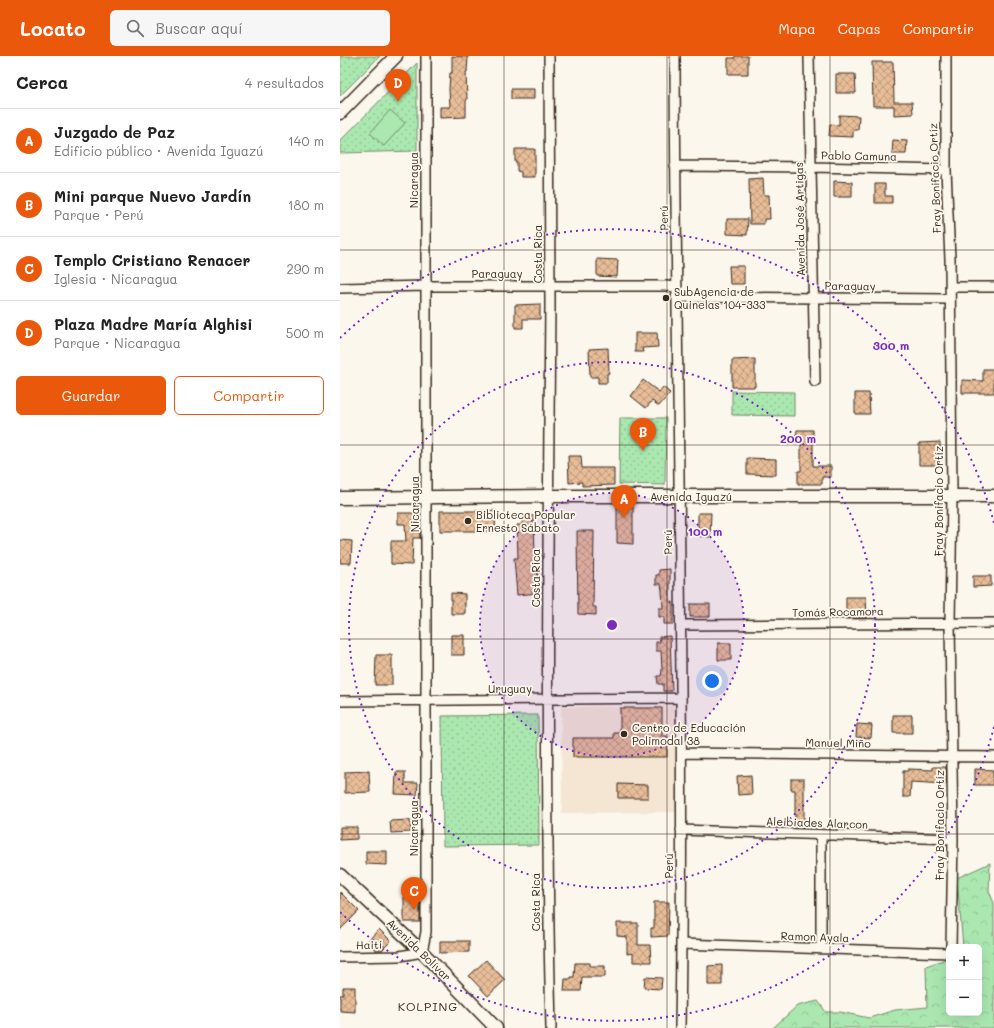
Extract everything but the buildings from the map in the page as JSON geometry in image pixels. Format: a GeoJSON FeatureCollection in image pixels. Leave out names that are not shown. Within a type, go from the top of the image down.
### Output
{"type":"FeatureCollection","features":[{"type":"Feature","properties":{"kind":"main road"},"geometry":{"type":"LineString","coordinates":[[340,113],[396,56]]}},
{"type":"Feature","properties":{"kind":"main road","name":"Avenida Iguazú"},"geometry":{"type":"LineString","coordinates":[[340,498],[548,496],[994,496]]}},
{"type":"Feature","properties":{"kind":"main road","name":"Avenida Bolívar"},"geometry":{"type":"LineString","coordinates":[[340,875],[422,952],[496,1028]]}},
{"type":"Feature","properties":{"kind":"street","name":"Nicaragua"},"geometry":{"type":"LineString","coordinates":[[422,952],[426,932],[426,56]]}},
{"type":"Feature","properties":{"kind":"street","name":"Costa Rica"},"geometry":{"type":"LineString","coordinates":[[549,56],[550,286],[548,496],[548,925],[551,1028]]}},
{"type":"Feature","properties":{"kind":"street","name":"Perú"},"geometry":{"type":"LineString","coordinates":[[675,56],[676,297],[682,753],[680,1028]]}},
{"type":"Feature","properties":{"kind":"street","name":"Avenida José Artigas"},"geometry":{"type":"LineString","coordinates":[[809,56],[815,382]]}},
{"type":"Feature","properties":{"kind":"street","name":"Fray Bonifacio Ortíz"},"geometry":{"type":"LineString","coordinates":[[946,56],[946,170],[950,287],[952,496],[950,622],[953,839],[951,944]]}},
{"type":"Feature","properties":{"kind":"street","name":"Pablo Camuna"},"geometry":{"type":"LineString","coordinates":[[675,166],[946,170]]}},
{"type":"Feature","properties":{"kind":"street","name":"Paraguay"},"geometry":{"type":"LineString","coordinates":[[340,288],[426,286],[677,287]]}},
{"type":"Feature","properties":{"kind":"street"},"geometry":{"type":"LineString","coordinates":[[950,287],[994,287]]}},
{"type":"Feature","properties":{"kind":"street","name":"Paraguay"},"geometry":{"type":"LineString","coordinates":[[676,297],[950,299]]}},
{"type":"Feature","properties":{"kind":"street","name":"Tomás Rocamora"},"geometry":{"type":"LineString","coordinates":[[681,626],[950,622],[994,623]]}},
{"type":"Feature","properties":{"kind":"street","name":"Uruguay"},"geometry":{"type":"LineString","coordinates":[[340,701],[681,698]]}},
{"type":"Feature","properties":{"kind":"street","name":"Manuel Miño"},"geometry":{"type":"LineString","coordinates":[[682,753],[994,757]]}},
{"type":"Feature","properties":{"kind":"street","name":"Aleibiades Alarcon"},"geometry":{"type":"LineString","coordinates":[[681,830],[953,839]]}},
{"type":"Feature","properties":{"kind":"street"},"geometry":{"type":"LineString","coordinates":[[821,835],[821,949]]}},
{"type":"Feature","properties":{"kind":"street","name":"Ramon Ayala"},"geometry":{"type":"LineString","coordinates":[[681,944],[946,953]]}},
{"type":"Feature","properties":{"kind":"street","name":"Haití"},"geometry":{"type":"LineString","coordinates":[[340,957],[400,956],[422,952]]}},
{"type":"Feature","properties":{"kind":"shaded area"},"geometry":{"type":"Polygon","coordinates":[[[675,706],[676,812],[562,813],[561,707],[675,706]]]}},
{"type":"Feature","properties":{"kind":"green space"},"geometry":{"type":"Polygon","coordinates":[[[340,56],[380,56],[340,96],[340,56]]]}},
{"type":"Feature","properties":{"kind":"green space"},"geometry":{"type":"Polygon","coordinates":[[[417,63],[417,151],[340,153],[340,141],[417,63]]]}},
{"type":"Feature","properties":{"kind":"green space"},"geometry":{"type":"Polygon","coordinates":[[[390,110],[405,123],[384,146],[370,133],[390,110]]]}},
{"type":"Feature","properties":{"kind":"green space"},"geometry":{"type":"Polygon","coordinates":[[[732,391],[794,392],[794,416],[732,415],[732,391]]]}},
{"type":"Feature","properties":{"kind":"green space"},"geometry":{"type":"Polygon","coordinates":[[[620,418],[666,418],[665,485],[619,484],[620,418]]]}},
{"type":"Feature","properties":{"kind":"green space"},"geometry":{"type":"Polygon","coordinates":[[[538,715],[539,845],[443,846],[442,716],[538,715]]]}},
{"type":"Feature","properties":{"kind":"green space"},"geometry":{"type":"Polygon","coordinates":[[[990,863],[989,891],[994,903],[994,1028],[773,1028],[797,1006],[818,1001],[826,1012],[840,1012],[869,1018],[895,1010],[927,1007],[926,966],[946,959],[946,1016],[982,1016],[982,944],[963,944],[957,878],[990,863]]]}},
{"type":"Feature","properties":{"kind":"place","name":"Plaza Madre María Alghisi"},"geometry":{"type":"Point","coordinates":[398,102]}},
{"type":"Feature","properties":{"kind":"place","name":"SubAgencia de Quinelas 104-333"},"geometry":{"type":"Point","coordinates":[666,298]}},
{"type":"Feature","properties":{"kind":"place","name":"Mini parque Nuevo Jardín"},"geometry":{"type":"Point","coordinates":[643,451]}},
{"type":"Feature","properties":{"kind":"place","name":"Juzgado de Paz"},"geometry":{"type":"Point","coordinates":[624,518]}},
{"type":"Feature","properties":{"kind":"place","name":"Biblioteca Popular Ernesto Sábato"},"geometry":{"type":"Point","coordinates":[468,521]}},
{"type":"Feature","properties":{"kind":"place","name":"Centro de Educación Polimodal 38"},"geometry":{"type":"Point","coordinates":[624,734]}},
{"type":"Feature","properties":{"kind":"place","name":"Templo Cristiano Renacer"},"geometry":{"type":"Point","coordinates":[414,910]}},
{"type":"Feature","properties":{"kind":"district","name":"KOLPING"},"geometry":{"type":"Point","coordinates":[428,1007]}}]}
